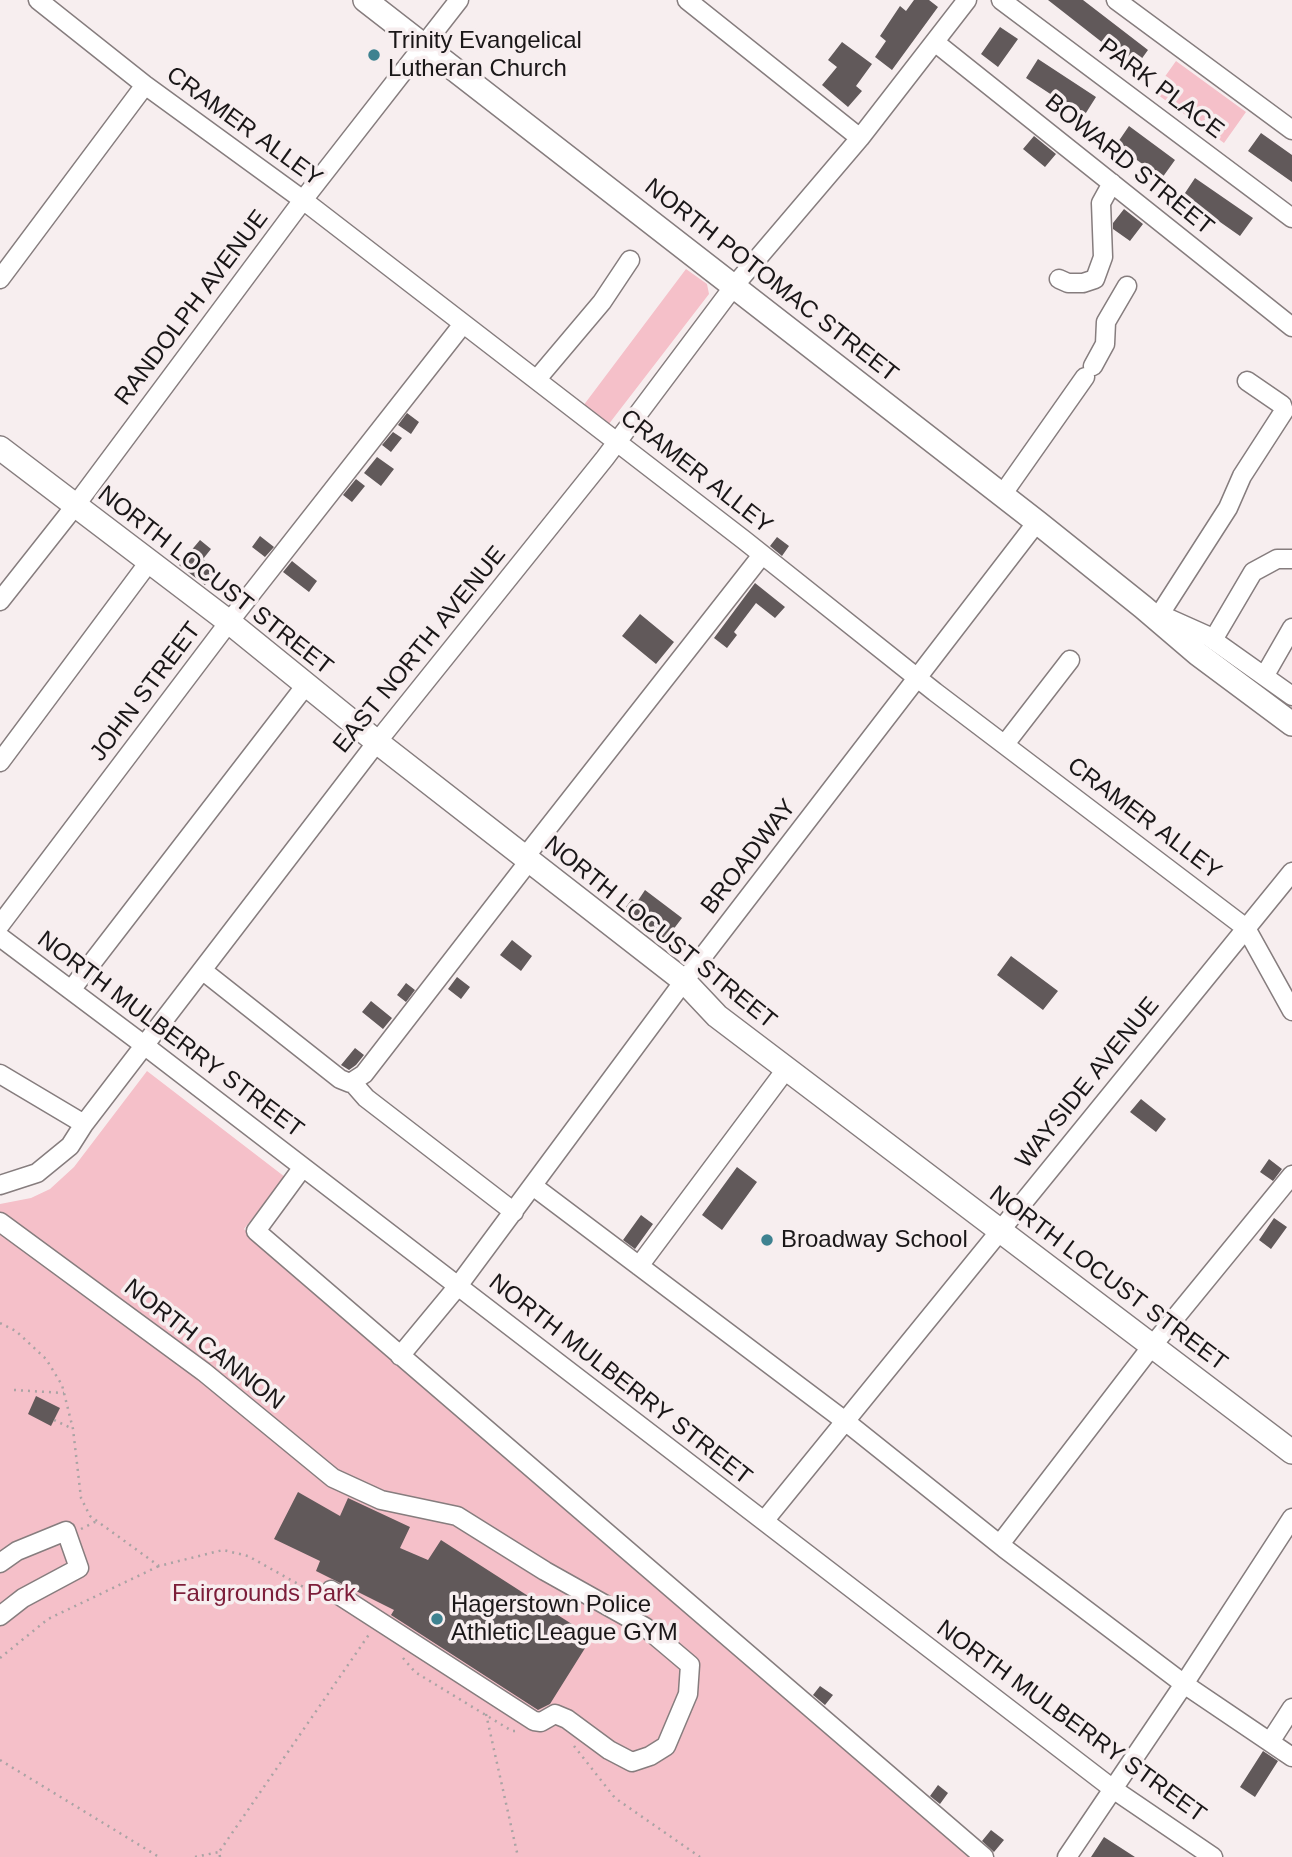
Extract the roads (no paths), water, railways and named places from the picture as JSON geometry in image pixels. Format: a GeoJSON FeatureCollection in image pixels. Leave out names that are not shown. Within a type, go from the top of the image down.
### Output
{"type":"FeatureCollection","features":[{"type":"Feature","properties":{"kind":"main road","name":"NORTH POTOMAC STREET"},"geometry":{"type":"LineString","coordinates":[[365,0],[1152,610],[1198,654],[1292,724]]}},
{"type":"Feature","properties":{"kind":"main road","name":"NORTH LOCUST STREET"},"geometry":{"type":"LineString","coordinates":[[0,448],[229,622],[377,742],[684,981],[717,1016],[1292,1452]]}},
{"type":"Feature","properties":{"kind":"street","name":"CRAMER ALLEY"},"geometry":{"type":"LineString","coordinates":[[38,0],[145,85],[303,200],[537,379],[918,677],[1246,928],[1292,1011]]}},
{"type":"Feature","properties":{"kind":"street","name":"RANDOLPH AVENUE"},"geometry":{"type":"LineString","coordinates":[[0,601],[75,506],[303,200],[459,0]]}},
{"type":"Feature","properties":{"kind":"street"},"geometry":{"type":"LineString","coordinates":[[687,0],[860,138]]}},
{"type":"Feature","properties":{"kind":"street","name":"EAST NORTH AVENUE"},"geometry":{"type":"LineString","coordinates":[[0,1185],[37,1173],[70,1146],[144,1045],[377,742],[617,442],[734,286],[860,138],[967,0]]}},
{"type":"Feature","properties":{"kind":"street","name":"PARK PLACE"},"geometry":{"type":"LineString","coordinates":[[1001,0],[1292,218]]}},
{"type":"Feature","properties":{"kind":"street"},"geometry":{"type":"LineString","coordinates":[[1116,0],[1292,130]]}},
{"type":"Feature","properties":{"kind":"street","name":"BOWARD STREET"},"geometry":{"type":"LineString","coordinates":[[936,43],[1292,327]]}},
{"type":"Feature","properties":{"kind":"street"},"geometry":{"type":"LineString","coordinates":[[0,279],[145,85]]}},
{"type":"Feature","properties":{"kind":"street"},"geometry":{"type":"LineString","coordinates":[[1059,279],[1069,284],[1095,279],[1103,257],[1101,203],[1112,183]]}},
{"type":"Feature","properties":{"kind":"street"},"geometry":{"type":"LineString","coordinates":[[537,379],[601,302],[630,260]]}},
{"type":"Feature","properties":{"kind":"street"},"geometry":{"type":"LineString","coordinates":[[1002,495],[1089,371],[1105,344],[1107,322],[1127,286]]}},
{"type":"Feature","properties":{"kind":"street","name":"JOHN STREET"},"geometry":{"type":"LineString","coordinates":[[0,925],[229,622],[463,324]]}},
{"type":"Feature","properties":{"kind":"street"},"geometry":{"type":"LineString","coordinates":[[1152,610],[1228,509],[1242,476],[1284,411],[1282,405],[1247,381]]}},
{"type":"Feature","properties":{"kind":"street","name":"BROADWAY"},"geometry":{"type":"LineString","coordinates":[[400,1356],[458,1286],[684,981],[1037,522]]}},
{"type":"Feature","properties":{"kind":"street"},"geometry":{"type":"LineString","coordinates":[[352,1082],[364,1074],[762,555]]}},
{"type":"Feature","properties":{"kind":"street"},"geometry":{"type":"LineString","coordinates":[[1213,640],[1253,572],[1277,559],[1292,559]]}},
{"type":"Feature","properties":{"kind":"street"},"geometry":{"type":"LineString","coordinates":[[0,762],[149,562]]}},
{"type":"Feature","properties":{"kind":"street","name":"NORTH POTOMAC STREET"},"geometry":{"type":"LineString","coordinates":[[1152,610],[1213,640],[1292,696]]}},
{"type":"Feature","properties":{"kind":"street"},"geometry":{"type":"LineString","coordinates":[[1265,675],[1292,628]]}},
{"type":"Feature","properties":{"kind":"street"},"geometry":{"type":"LineString","coordinates":[[1005,744],[1070,660]]}},
{"type":"Feature","properties":{"kind":"street"},"geometry":{"type":"LineString","coordinates":[[71,990],[306,685]]}},
{"type":"Feature","properties":{"kind":"street","name":"WAYSIDE AVENUE"},"geometry":{"type":"LineString","coordinates":[[764,1521],[1292,872]]}},
{"type":"Feature","properties":{"kind":"street","name":"NORTH MULBERRY STREET"},"geometry":{"type":"LineString","coordinates":[[0,937],[1112,1789],[1213,1857]]}},
{"type":"Feature","properties":{"kind":"street"},"geometry":{"type":"LineString","coordinates":[[202,970],[341,1079],[352,1082],[366,1098],[514,1212]]}},
{"type":"Feature","properties":{"kind":"street"},"geometry":{"type":"LineString","coordinates":[[639,1266],[787,1068]]}},
{"type":"Feature","properties":{"kind":"street"},"geometry":{"type":"LineString","coordinates":[[0,1074],[84,1124]]}},
{"type":"Feature","properties":{"kind":"street"},"geometry":{"type":"LineString","coordinates":[[303,1167],[256,1231],[984,1857]]}},
{"type":"Feature","properties":{"kind":"street"},"geometry":{"type":"LineString","coordinates":[[1000,1544],[1152,1346],[1292,1175]]}},
{"type":"Feature","properties":{"kind":"street"},"geometry":{"type":"LineString","coordinates":[[533,1186],[845,1421],[1000,1544],[1185,1684],[1292,1757]]}},
{"type":"Feature","properties":{"kind":"street","name":"NORTH CANNON"},"geometry":{"type":"LineString","coordinates":[[1,1225],[204,1372],[333,1478],[381,1500],[457,1516],[545,1571],[645,1628],[690,1665],[688,1694],[666,1746],[650,1756],[632,1762],[609,1750],[567,1719],[555,1714],[541,1722],[534,1721],[326,1594]]}},
{"type":"Feature","properties":{"kind":"street"},"geometry":{"type":"LineString","coordinates":[[1067,1857],[1185,1684],[1292,1518]]}},
{"type":"Feature","properties":{"kind":"street"},"geometry":{"type":"LineString","coordinates":[[0,1563],[17,1551],[66,1531],[79,1568],[23,1598],[0,1616]]}},
{"type":"Feature","properties":{"kind":"street"},"geometry":{"type":"LineString","coordinates":[[1270,1742],[1292,1708]]}},
{"type":"Feature","properties":{"kind":"place","name":"Trinity Evangelical Lutheran Church"},"geometry":{"type":"Point","coordinates":[374,55]}},
{"type":"Feature","properties":{"kind":"place","name":"Broadway School"},"geometry":{"type":"Point","coordinates":[767,1240]}},
{"type":"Feature","properties":{"kind":"place","name":"Hagerstown Police Athletic League GYM"},"geometry":{"type":"Point","coordinates":[437,1619]}},
{"type":"Feature","properties":{"kind":"park label","name":"Fairgrounds Park"},"geometry":{"type":"Point","coordinates":[264,1594]}}]}
